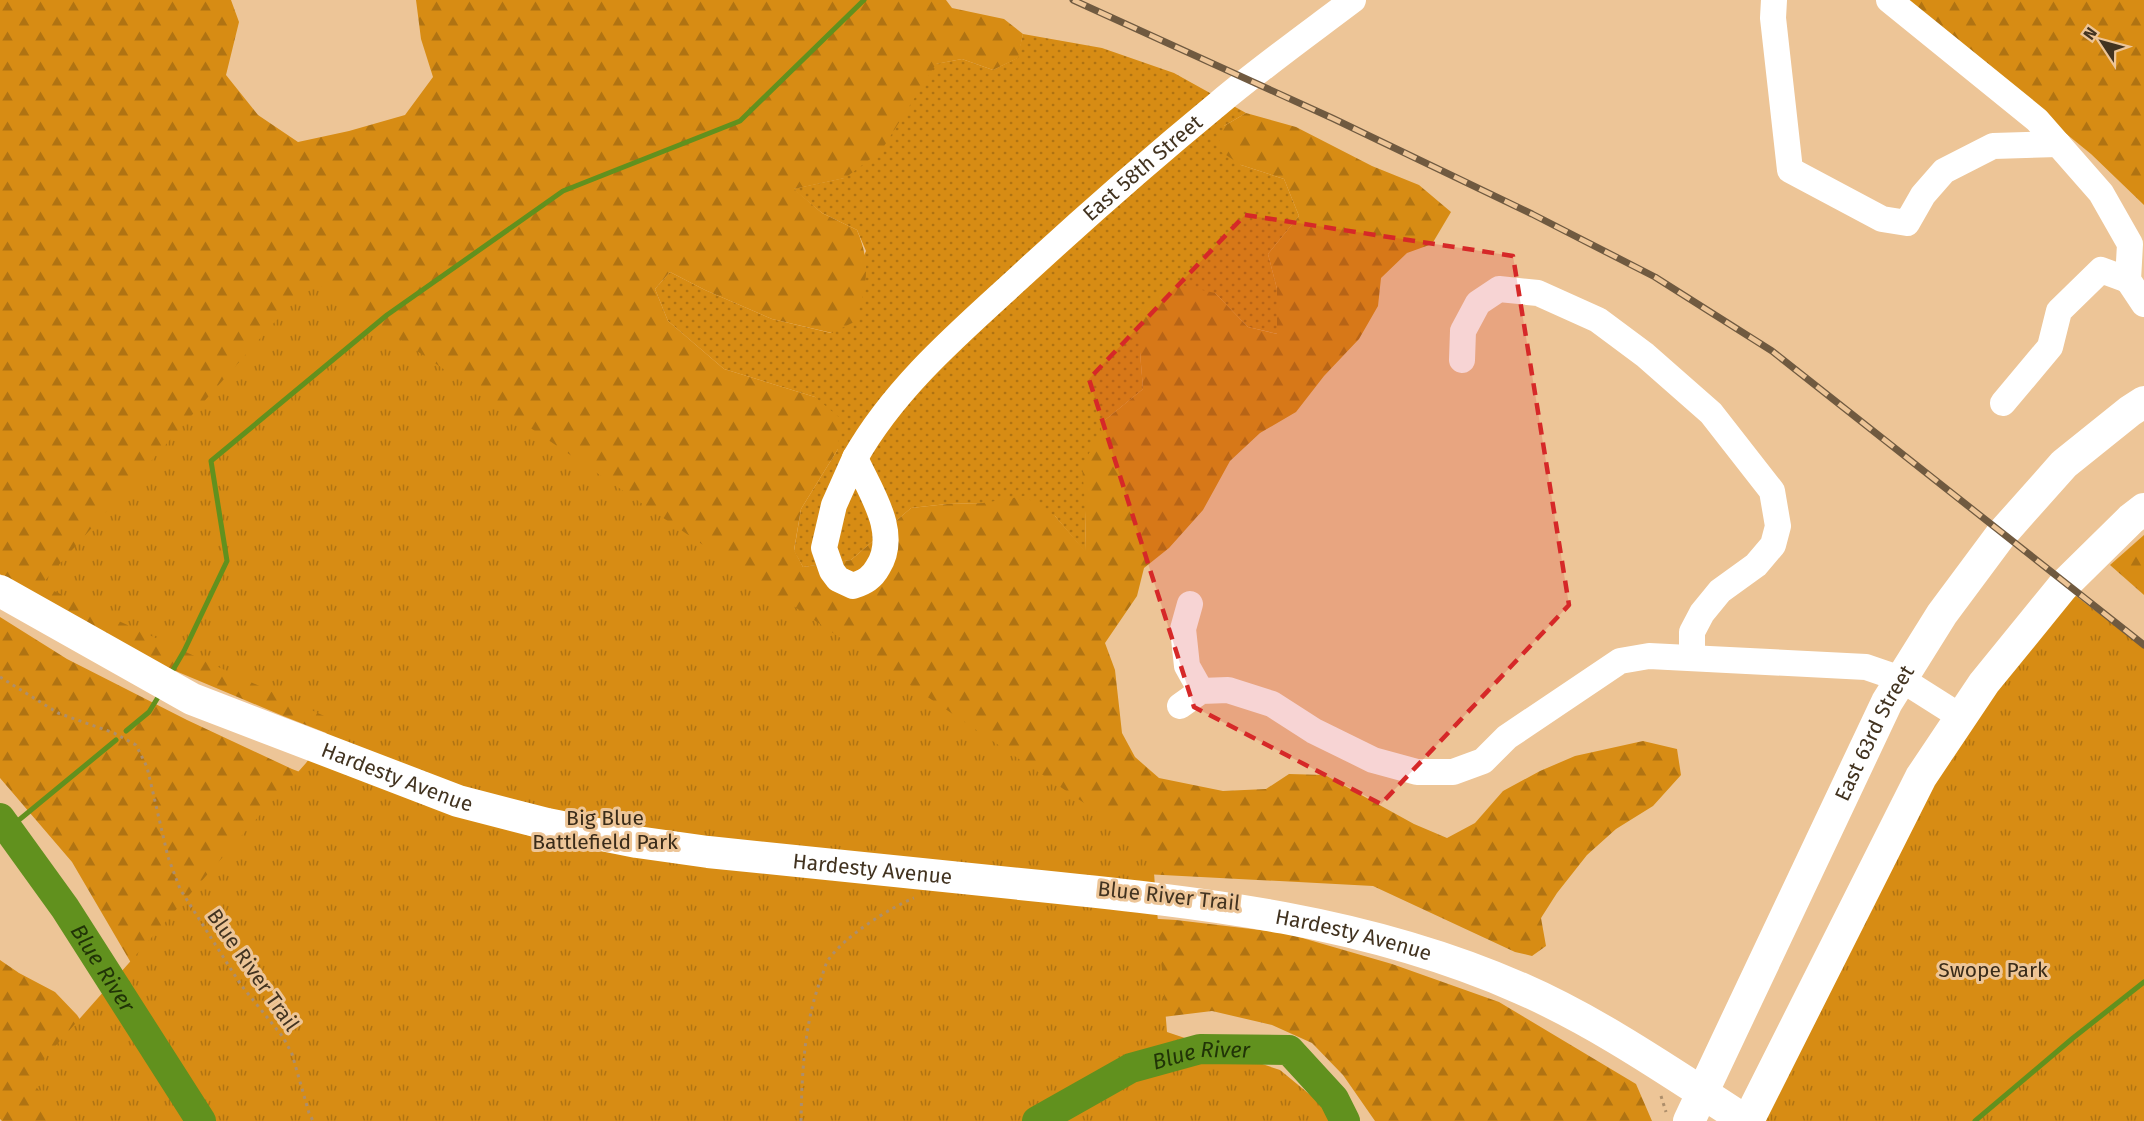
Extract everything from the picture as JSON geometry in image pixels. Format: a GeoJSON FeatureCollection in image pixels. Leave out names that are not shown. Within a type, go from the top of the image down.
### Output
{"type":"FeatureCollection","features":[{"type":"Feature","properties":{"kind":"main road","name":"East 63rd Street"},"geometry":{"type":"LineString","coordinates":[[1678,1120],[1702,1093],[1887,702],[1942,614],[2000,536],[2064,464],[2144,402]]}},
{"type":"Feature","properties":{"kind":"main road"},"geometry":{"type":"LineString","coordinates":[[1747,1121],[1922,777],[1984,683],[2063,586],[2144,509]]}},
{"type":"Feature","properties":{"kind":"main road","name":"Hardesty Avenue"},"geometry":{"type":"LineString","coordinates":[[0,591],[192,699],[458,801],[547,824],[637,842],[708,852],[1180,900],[1273,915],[1343,930],[1434,956],[1520,988],[1610,1034],[1747,1121]]}},
{"type":"Feature","properties":{"kind":"street","name":"East 58th Street"},"geometry":{"type":"LineString","coordinates":[[855,458],[871,429],[896,396],[982,312],[1102,202],[1220,101],[1353,0]]}},
{"type":"Feature","properties":{"kind":"street"},"geometry":{"type":"LineString","coordinates":[[1773,0],[1790,170],[1882,219],[1907,223],[1923,195],[1944,171],[1993,146],[2058,144]]}},
{"type":"Feature","properties":{"kind":"street"},"geometry":{"type":"LineString","coordinates":[[1889,0],[2037,120],[2101,193],[2130,244],[2128,280]]}},
{"type":"Feature","properties":{"kind":"street"},"geometry":{"type":"LineString","coordinates":[[2003,403],[2050,347],[2059,311],[2101,270],[2128,280],[2144,304]]}},
{"type":"Feature","properties":{"kind":"street"},"geometry":{"type":"LineString","coordinates":[[1462,360],[1463,331],[1478,303],[1500,289],[1538,293],[1598,320],[1644,355],[1711,413],[1772,491],[1778,526],[1773,545],[1755,565],[1720,591],[1702,612],[1692,632],[1692,658]]}},
{"type":"Feature","properties":{"kind":"street"},"geometry":{"type":"LineString","coordinates":[[1190,604],[1183,629],[1187,666],[1201,691]]}},
{"type":"Feature","properties":{"kind":"street"},"geometry":{"type":"LineString","coordinates":[[1180,706],[1201,691],[1228,690],[1272,704],[1314,731],[1373,760],[1418,772],[1453,772],[1483,760],[1516,730],[1620,661],[1649,656],[1866,667],[1901,679],[1961,717]]}},
{"type":"Feature","properties":{"kind":"path","name":"Blue River Trail"},"geometry":{"type":"LineString","coordinates":[[0,677],[58,713],[114,733],[136,745],[147,766],[168,857],[180,889],[241,985],[283,1037],[292,1053],[313,1121]]}},
{"type":"Feature","properties":{"kind":"path"},"geometry":{"type":"LineString","coordinates":[[801,1121],[804,1048],[817,988],[828,960],[868,925],[917,897]]}},
{"type":"Feature","properties":{"kind":"path"},"geometry":{"type":"LineString","coordinates":[[1657,1090],[1678,1120]]}},
{"type":"Feature","properties":{"kind":"highlighted area"},"geometry":{"type":"Polygon","coordinates":[[[1245,215],[1513,256],[1569,605],[1381,804],[1194,707],[1089,379],[1245,215]]]}},
{"type":"Feature","properties":{"kind":"green space"},"geometry":{"type":"Polygon","coordinates":[[[0,0],[231,0],[239,22],[226,75],[258,115],[298,142],[349,131],[405,115],[433,77],[421,39],[416,0],[946,0],[952,8],[1004,19],[1023,34],[1018,58],[993,70],[962,59],[936,64],[881,151],[845,178],[794,189],[822,213],[857,230],[865,254],[866,276],[856,321],[832,333],[772,319],[670,272],[655,289],[668,321],[724,369],[815,397],[840,418],[838,449],[801,509],[794,550],[803,567],[851,560],[911,508],[983,503],[1024,496],[1055,516],[1085,551],[1086,511],[1082,468],[1105,420],[1143,389],[1140,310],[1168,282],[1215,293],[1248,327],[1277,334],[1277,289],[1268,254],[1299,216],[1284,179],[1241,165],[1217,149],[1224,126],[1246,113],[1296,127],[1372,166],[1419,185],[1451,212],[1432,244],[1407,253],[1381,278],[1378,306],[1359,339],[1324,376],[1296,412],[1260,433],[1230,461],[1203,510],[1169,548],[1144,568],[1137,596],[1105,643],[1115,670],[1122,733],[1135,757],[1159,778],[1223,791],[1266,789],[1289,774],[1325,775],[1414,824],[1447,838],[1475,823],[1503,791],[1540,771],[1575,756],[1643,741],[1677,749],[1681,775],[1653,806],[1616,829],[1587,855],[1557,893],[1541,918],[1546,946],[1532,956],[1515,952],[1373,886],[1087,871],[441,778],[283,716],[147,659],[0,574],[0,0]]]}},
{"type":"Feature","properties":{"kind":"green space"},"geometry":{"type":"Polygon","coordinates":[[[1902,0],[2144,0],[2144,205],[2091,154],[1902,0]]]}},
{"type":"Feature","properties":{"kind":"green space"},"geometry":{"type":"Polygon","coordinates":[[[1023,34],[1102,48],[1174,73],[1246,113],[1224,126],[1241,165],[1284,179],[1299,216],[1268,254],[1277,289],[1278,334],[1248,327],[1215,293],[1140,310],[1143,389],[1105,420],[1086,511],[1085,552],[1055,516],[983,503],[947,504],[911,508],[851,560],[803,567],[794,551],[801,509],[838,449],[815,397],[724,369],[668,321],[655,289],[670,272],[772,319],[831,333],[866,251],[857,230],[822,213],[793,189],[844,178],[913,99],[935,64],[962,59],[993,70],[1017,58],[1023,34]]]}},
{"type":"Feature","properties":{"kind":"green space","name":"Big Blue Battlefield Park"},"geometry":{"type":"Polygon","coordinates":[[[312,280],[1152,849],[1167,1032],[1280,1070],[1342,1121],[64,1121],[28,1077],[306,763],[335,721],[41,585],[312,280]]]}},
{"type":"Feature","properties":{"kind":"green space"},"geometry":{"type":"Polygon","coordinates":[[[2144,535],[2144,595],[2110,565],[2144,535]]]}},
{"type":"Feature","properties":{"kind":"green space","name":"Swope Park"},"geometry":{"type":"Polygon","coordinates":[[[2063,586],[2144,648],[2144,1121],[1748,1121],[1921,777],[2063,586]]]}},
{"type":"Feature","properties":{"kind":"green space"},"geometry":{"type":"Polygon","coordinates":[[[0,617],[67,659],[187,720],[292,769],[383,804],[1026,911],[1176,920],[1285,933],[1392,964],[1499,1002],[1636,1084],[1652,1121],[1375,1121],[1343,1075],[1312,1043],[1272,1025],[1212,1011],[1163,1017],[134,968],[72,862],[0,778],[0,617]]]}},
{"type":"Feature","properties":{"kind":"green space"},"geometry":{"type":"Polygon","coordinates":[[[0,960],[55,992],[77,1015],[99,1048],[136,1121],[2,1121],[0,1119],[0,960]]]}},
{"type":"Feature","properties":{"kind":"waterway"},"geometry":{"type":"LineString","coordinates":[[170,675],[227,561],[211,461],[387,315],[563,191],[740,121],[864,0]]}},
{"type":"Feature","properties":{"kind":"waterway"},"geometry":{"type":"LineString","coordinates":[[126,731],[149,712],[160,694]]}},
{"type":"Feature","properties":{"kind":"waterway"},"geometry":{"type":"LineString","coordinates":[[8,829],[116,740]]}},
{"type":"Feature","properties":{"kind":"waterway","name":"Blue River"},"geometry":{"type":"LineString","coordinates":[[0,818],[65,908],[201,1121]]}},
{"type":"Feature","properties":{"kind":"waterway"},"geometry":{"type":"LineString","coordinates":[[1975,1121],[2073,1038],[2144,982]]}},
{"type":"Feature","properties":{"kind":"waterway","name":"Blue River"},"geometry":{"type":"LineString","coordinates":[[1037,1121],[1131,1068],[1200,1049],[1289,1050],[1334,1099],[1345,1121]]}},
{"type":"Feature","properties":{"kind":"railway"},"geometry":{"type":"LineString","coordinates":[[1073,0],[1332,118],[1532,214],[1655,277],[1772,351],[2144,645]]}}]}
